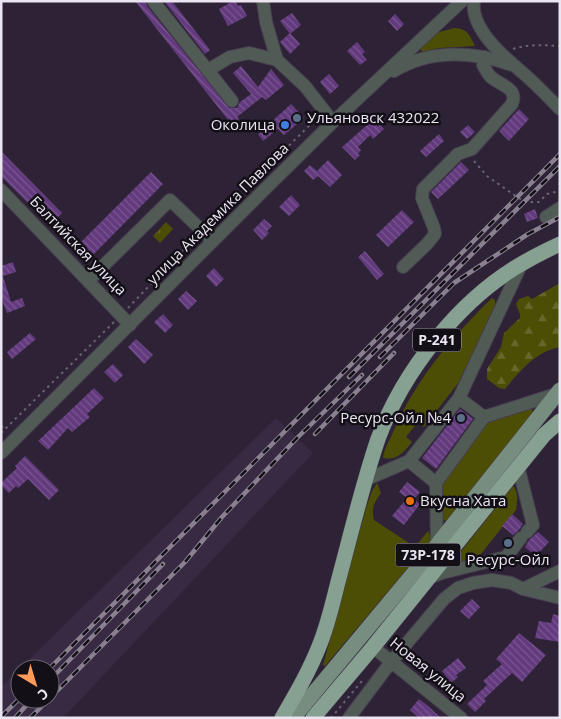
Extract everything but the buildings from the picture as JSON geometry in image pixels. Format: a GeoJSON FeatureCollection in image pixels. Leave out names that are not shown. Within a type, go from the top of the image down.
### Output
{"type":"FeatureCollection","features":[{"type":"Feature","properties":{"kind":"highway","name":"Р-241"},"geometry":{"type":"LineString","coordinates":[[282,718],[305,680],[321,643],[365,480],[379,438],[406,385],[447,326],[468,305],[522,263],[560,244]]}},
{"type":"Feature","properties":{"kind":"highway"},"geometry":{"type":"LineString","coordinates":[[313,718],[374,646],[544,434],[560,421]]}},
{"type":"Feature","properties":{"kind":"main road","name":"73Р-178"},"geometry":{"type":"LineString","coordinates":[[293,718],[437,545],[558,392]]}},
{"type":"Feature","properties":{"kind":"main road"},"geometry":{"type":"LineString","coordinates":[[544,434],[560,414]]}},
{"type":"Feature","properties":{"kind":"street"},"geometry":{"type":"LineString","coordinates":[[153,1],[232,101]]}},
{"type":"Feature","properties":{"kind":"street"},"geometry":{"type":"LineString","coordinates":[[263,1],[266,22],[277,60]]}},
{"type":"Feature","properties":{"kind":"street","name":"улица Академика Павлова"},"geometry":{"type":"LineString","coordinates":[[1,453],[333,122],[462,1]]}},
{"type":"Feature","properties":{"kind":"street"},"geometry":{"type":"LineString","coordinates":[[474,1],[476,20],[488,38],[512,65],[524,73],[560,109]]}},
{"type":"Feature","properties":{"kind":"street"},"geometry":{"type":"LineString","coordinates":[[208,70],[230,57],[249,53],[277,60],[305,86],[333,122]]}},
{"type":"Feature","properties":{"kind":"street"},"geometry":{"type":"LineString","coordinates":[[369,88],[397,69],[429,57],[463,54],[485,56],[512,65]]}},
{"type":"Feature","properties":{"kind":"street"},"geometry":{"type":"LineString","coordinates":[[403,267],[435,234],[422,198],[423,189],[458,154],[472,149],[514,100],[508,86],[490,76],[483,65],[485,56]]}},
{"type":"Feature","properties":{"kind":"street","name":"Балтийская улица"},"geometry":{"type":"LineString","coordinates":[[1,190],[130,325]]}},
{"type":"Feature","properties":{"kind":"street"},"geometry":{"type":"LineString","coordinates":[[88,281],[170,200],[213,241]]}},
{"type":"Feature","properties":{"kind":"street"},"geometry":{"type":"LineString","coordinates":[[546,217],[560,208]]}},
{"type":"Feature","properties":{"kind":"street"},"geometry":{"type":"LineString","coordinates":[[365,480],[409,461],[460,398],[522,263]]}},
{"type":"Feature","properties":{"kind":"street"},"geometry":{"type":"LineString","coordinates":[[437,545],[436,483],[484,417],[558,392]]}},
{"type":"Feature","properties":{"kind":"street"},"geometry":{"type":"LineString","coordinates":[[460,398],[484,417]]}},
{"type":"Feature","properties":{"kind":"street"},"geometry":{"type":"LineString","coordinates":[[409,461],[436,483]]}},
{"type":"Feature","properties":{"kind":"street"},"geometry":{"type":"LineString","coordinates":[[429,578],[506,557],[533,525],[518,466]]}},
{"type":"Feature","properties":{"kind":"street"},"geometry":{"type":"LineString","coordinates":[[524,589],[560,571]]}},
{"type":"Feature","properties":{"kind":"street"},"geometry":{"type":"LineString","coordinates":[[349,718],[391,662],[444,598],[458,588],[492,580],[510,583],[524,589],[560,598]]}},
{"type":"Feature","properties":{"kind":"street","name":"Новая улица"},"geometry":{"type":"LineString","coordinates":[[374,646],[391,662],[462,718]]}},
{"type":"Feature","properties":{"kind":"path"},"geometry":{"type":"LineString","coordinates":[[501,53],[525,45],[560,46]]}},
{"type":"Feature","properties":{"kind":"path"},"geometry":{"type":"LineString","coordinates":[[1,433],[324,111]]}},
{"type":"Feature","properties":{"kind":"path"},"geometry":{"type":"LineString","coordinates":[[472,158],[487,176],[525,202],[540,202],[547,194],[560,191]]}},
{"type":"Feature","properties":{"kind":"path"},"geometry":{"type":"LineString","coordinates":[[1,426],[5,430]]}},
{"type":"Feature","properties":{"kind":"shaded area"},"geometry":{"type":"Polygon","coordinates":[[[276,418],[313,453],[63,718],[1,718],[1,687],[10,678],[10,709],[60,709],[60,659],[30,659],[276,418]]]}},
{"type":"Feature","properties":{"kind":"green space"},"geometry":{"type":"Polygon","coordinates":[[[454,28],[468,33],[475,46],[439,48],[422,52],[420,48],[436,33],[454,28]]]}},
{"type":"Feature","properties":{"kind":"green space"},"geometry":{"type":"Polygon","coordinates":[[[166,222],[173,229],[160,243],[153,236],[166,222]]]}},
{"type":"Feature","properties":{"kind":"green space"},"geometry":{"type":"Polygon","coordinates":[[[560,283],[560,347],[543,353],[522,369],[505,389],[499,388],[487,379],[487,369],[501,347],[504,333],[520,318],[516,304],[519,299],[528,296],[532,299],[560,283]]]}},
{"type":"Feature","properties":{"kind":"green space"},"geometry":{"type":"Polygon","coordinates":[[[492,298],[495,300],[495,305],[459,382],[424,427],[418,422],[406,437],[412,442],[403,452],[396,457],[383,458],[386,447],[413,393],[449,343],[492,298]]]}},
{"type":"Feature","properties":{"kind":"green space"},"geometry":{"type":"Polygon","coordinates":[[[532,408],[533,415],[447,521],[443,520],[439,487],[485,424],[532,408]]]}},
{"type":"Feature","properties":{"kind":"green space"},"geometry":{"type":"Polygon","coordinates":[[[377,483],[381,493],[374,506],[374,520],[415,547],[428,531],[432,539],[325,666],[323,665],[366,508],[377,483]]]}},
{"type":"Feature","properties":{"kind":"green space"},"geometry":{"type":"Polygon","coordinates":[[[513,486],[517,494],[516,510],[477,559],[462,563],[455,559],[513,486]]]}},
{"type":"Feature","properties":{"kind":"railway"},"geometry":{"type":"LineString","coordinates":[[59,659],[560,154]]}},
{"type":"Feature","properties":{"kind":"railway"},"geometry":{"type":"LineString","coordinates":[[349,377],[560,166]]}},
{"type":"Feature","properties":{"kind":"railway"},"geometry":{"type":"LineString","coordinates":[[380,357],[454,283],[528,234],[560,217]]}},
{"type":"Feature","properties":{"kind":"railway"},"geometry":{"type":"LineString","coordinates":[[315,434],[394,353]]}},
{"type":"Feature","properties":{"kind":"railway"},"geometry":{"type":"LineString","coordinates":[[60,688],[185,562],[222,517],[298,437],[362,375]]}},
{"type":"Feature","properties":{"kind":"railway"},"geometry":{"type":"LineString","coordinates":[[60,670],[163,564]]}},
{"type":"Feature","properties":{"kind":"railway"},"geometry":{"type":"LineString","coordinates":[[1,717],[10,708]]}},
{"type":"Feature","properties":{"kind":"railway"},"geometry":{"type":"LineString","coordinates":[[15,718],[23,709]]}},
{"type":"Feature","properties":{"kind":"railway"},"geometry":{"type":"LineString","coordinates":[[30,718],[39,709]]}},
{"type":"Feature","properties":{"kind":"place","name":"Ульяновск 432022"},"geometry":{"type":"Point","coordinates":[297,118]}},
{"type":"Feature","properties":{"kind":"place","name":"Околица"},"geometry":{"type":"Point","coordinates":[285,125]}},
{"type":"Feature","properties":{"kind":"place","name":"Ресурс-Ойл №4"},"geometry":{"type":"Point","coordinates":[461,418]}},
{"type":"Feature","properties":{"kind":"place","name":"Вкусна Хата"},"geometry":{"type":"Point","coordinates":[410,501]}},
{"type":"Feature","properties":{"kind":"place","name":"Ресурс-Ойл"},"geometry":{"type":"Point","coordinates":[508,543]}}]}
